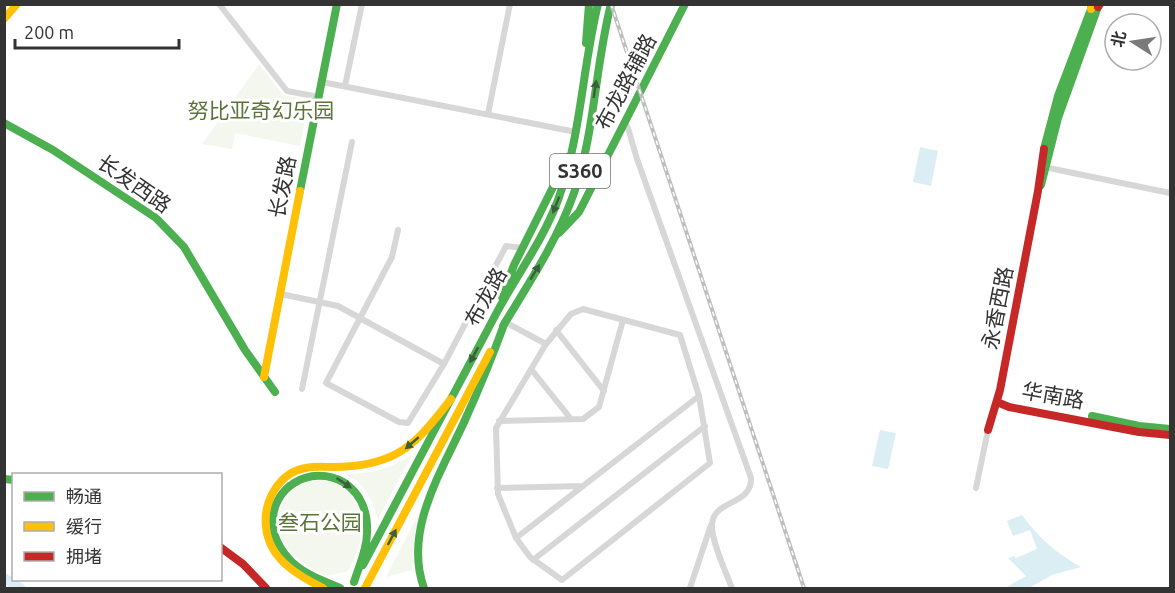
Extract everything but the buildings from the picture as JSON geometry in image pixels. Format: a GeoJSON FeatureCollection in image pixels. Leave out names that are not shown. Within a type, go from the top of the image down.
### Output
{"type":"FeatureCollection","features":[{"type":"Feature","properties":{"kind":"main road"},"geometry":{"type":"LineString","coordinates":[[4,20],[17,4]]}},
{"type":"Feature","properties":{"kind":"main road","name":"长发路"},"geometry":{"type":"LineString","coordinates":[[264,377],[337,4]]}},
{"type":"Feature","properties":{"kind":"main road","name":"布龙路"},"geometry":{"type":"LineString","coordinates":[[352,585],[497,311],[546,229],[563,186],[574,146],[598,4]]}},
{"type":"Feature","properties":{"kind":"main road","name":"布龙路"},"geometry":{"type":"LineString","coordinates":[[365,588],[505,322],[556,235],[574,192],[582,163],[611,4]]}},
{"type":"Feature","properties":{"kind":"main road","name":"布龙路辅路"},"geometry":{"type":"LineString","coordinates":[[556,235],[579,212],[686,4]]}},
{"type":"Feature","properties":{"kind":"main road","name":"布龙路辅路"},"geometry":{"type":"LineString","coordinates":[[587,66],[588,5]]}},
{"type":"Feature","properties":{"kind":"main road","name":"永香西路"},"geometry":{"type":"LineString","coordinates":[[988,430],[997,402],[1053,115],[1095,6]]}},
{"type":"Feature","properties":{"kind":"main road","name":"长发西路"},"geometry":{"type":"LineString","coordinates":[[4,123],[53,150],[156,218],[184,247],[245,350],[275,393]]}},
{"type":"Feature","properties":{"kind":"main road","name":"布龙路辅路"},"geometry":{"type":"LineString","coordinates":[[497,311],[514,265],[574,146]]}},
{"type":"Feature","properties":{"kind":"main road"},"geometry":{"type":"LineString","coordinates":[[424,588],[417,566],[419,538],[430,499],[480,386],[505,322]]}},
{"type":"Feature","properties":{"kind":"main road"},"geometry":{"type":"LineString","coordinates":[[340,588],[322,586],[286,567],[276,556],[268,542],[265,526],[269,500],[277,486],[301,469],[371,464],[393,456],[414,442],[451,399]]}},
{"type":"Feature","properties":{"kind":"main road","name":"华南路"},"geometry":{"type":"LineString","coordinates":[[997,402],[1010,402],[1139,426],[1170,429]]}},
{"type":"Feature","properties":{"kind":"main road","name":"华南路"},"geometry":{"type":"LineString","coordinates":[[997,402],[1009,407],[1139,432],[1170,435]]}},
{"type":"Feature","properties":{"kind":"main road"},"geometry":{"type":"LineString","coordinates":[[322,586],[290,561],[274,536],[272,523],[273,510],[287,486],[308,476],[320,475],[332,476],[344,482],[360,498],[365,508],[367,538],[352,585]]}},
{"type":"Feature","properties":{"kind":"main road"},"geometry":{"type":"LineString","coordinates":[[222,548],[243,564],[266,588]]}},
{"type":"Feature","properties":{"kind":"street"},"geometry":{"type":"LineString","coordinates":[[345,86],[362,4]]}},
{"type":"Feature","properties":{"kind":"street"},"geometry":{"type":"LineString","coordinates":[[488,114],[510,4]]}},
{"type":"Feature","properties":{"kind":"street"},"geometry":{"type":"LineString","coordinates":[[221,5],[287,91],[319,97]]}},
{"type":"Feature","properties":{"kind":"street"},"geometry":{"type":"LineString","coordinates":[[322,82],[576,132]]}},
{"type":"Feature","properties":{"kind":"street"},"geometry":{"type":"LineString","coordinates":[[624,122],[751,478],[750,489],[746,495],[715,514],[690,588]]}},
{"type":"Feature","properties":{"kind":"street"},"geometry":{"type":"LineString","coordinates":[[302,389],[352,142]]}},
{"type":"Feature","properties":{"kind":"street"},"geometry":{"type":"LineString","coordinates":[[1043,167],[1170,193]]}},
{"type":"Feature","properties":{"kind":"street"},"geometry":{"type":"LineString","coordinates":[[398,230],[392,257],[326,383],[399,422],[408,423],[444,364],[506,246],[523,248]]}},
{"type":"Feature","properties":{"kind":"street"},"geometry":{"type":"LineString","coordinates":[[281,294],[338,306],[444,364]]}},
{"type":"Feature","properties":{"kind":"street"},"geometry":{"type":"LineString","coordinates":[[583,309],[624,320],[680,335],[699,396],[710,463],[562,580],[533,560],[516,538],[497,488],[496,428],[546,344],[571,314],[583,309]]}},
{"type":"Feature","properties":{"kind":"street"},"geometry":{"type":"LineString","coordinates":[[499,421],[583,419],[599,407],[624,320]]}},
{"type":"Feature","properties":{"kind":"street"},"geometry":{"type":"LineString","coordinates":[[505,322],[546,344]]}},
{"type":"Feature","properties":{"kind":"street"},"geometry":{"type":"LineString","coordinates":[[556,330],[604,392]]}},
{"type":"Feature","properties":{"kind":"street"},"geometry":{"type":"LineString","coordinates":[[531,369],[572,419]]}},
{"type":"Feature","properties":{"kind":"street"},"geometry":{"type":"LineString","coordinates":[[516,538],[699,396]]}},
{"type":"Feature","properties":{"kind":"street"},"geometry":{"type":"LineString","coordinates":[[533,560],[705,426]]}},
{"type":"Feature","properties":{"kind":"street"},"geometry":{"type":"LineString","coordinates":[[976,488],[988,430]]}},
{"type":"Feature","properties":{"kind":"street"},"geometry":{"type":"LineString","coordinates":[[497,488],[583,486]]}},
{"type":"Feature","properties":{"kind":"street"},"geometry":{"type":"LineString","coordinates":[[712,522],[714,537],[732,588]]}},
{"type":"Feature","properties":{"kind":"green space","name":"努比亚奇幻乐园"},"geometry":{"type":"Polygon","coordinates":[[[259,64],[283,95],[309,100],[300,146],[235,133],[232,149],[202,144],[259,64]]]}},
{"type":"Feature","properties":{"kind":"green space"},"geometry":{"type":"Polygon","coordinates":[[[412,455],[378,519],[367,492],[358,482],[345,474],[380,470],[412,455]]]}},
{"type":"Feature","properties":{"kind":"green space","name":"叁石公园"},"geometry":{"type":"Polygon","coordinates":[[[320,480],[330,482],[347,491],[357,507],[361,526],[359,545],[348,571],[326,576],[294,555],[281,537],[278,526],[279,514],[292,492],[304,484],[320,480]]]}},
{"type":"Feature","properties":{"kind":"green space"},"geometry":{"type":"Polygon","coordinates":[[[422,507],[415,533],[412,570],[386,577],[422,507]]]}},
{"type":"Feature","properties":{"kind":"shaded area"},"geometry":{"type":"Polygon","coordinates":[[[920,147],[938,151],[931,186],[913,182],[920,147]]]}},
{"type":"Feature","properties":{"kind":"shaded area"},"geometry":{"type":"Polygon","coordinates":[[[880,430],[896,433],[888,469],[872,466],[880,430]]]}},
{"type":"Feature","properties":{"kind":"shaded area"},"geometry":{"type":"Polygon","coordinates":[[[1022,515],[1049,544],[1081,567],[1052,575],[1029,588],[1005,588],[1026,576],[1008,558],[1014,556],[1016,558],[1037,549],[1030,530],[1013,536],[1007,521],[1022,515]]]}},
{"type":"Feature","properties":{"kind":"waterway"},"geometry":{"type":"LineString","coordinates":[[4,578],[20,588]]}},
{"type":"Feature","properties":{"kind":"railway"},"geometry":{"type":"LineString","coordinates":[[611,4],[804,588]]}},
{"type":"Feature","properties":{"kind":"traffic: fast"},"geometry":{"type":"LineString","coordinates":[[300,191],[337,4]]}},
{"type":"Feature","properties":{"kind":"traffic: fast"},"geometry":{"type":"LineString","coordinates":[[586,43],[589,4]]}},
{"type":"Feature","properties":{"kind":"traffic: fast"},"geometry":{"type":"LineString","coordinates":[[363,565],[497,312],[552,215],[572,152],[598,4]]}},
{"type":"Feature","properties":{"kind":"traffic: fast"},"geometry":{"type":"LineString","coordinates":[[503,326],[551,245],[574,193],[591,123],[601,51],[611,4]]}},
{"type":"Feature","properties":{"kind":"traffic: fast"},"geometry":{"type":"LineString","coordinates":[[559,233],[579,212],[685,4]]}},
{"type":"Feature","properties":{"kind":"traffic: fast"},"geometry":{"type":"LineString","coordinates":[[1044,149],[1058,96],[1093,4]]}},
{"type":"Feature","properties":{"kind":"traffic: fast"},"geometry":{"type":"LineString","coordinates":[[1041,185],[1058,118],[1099,4]]}},
{"type":"Feature","properties":{"kind":"traffic: fast"},"geometry":{"type":"LineString","coordinates":[[4,123],[53,150],[156,218],[184,247],[245,350],[275,392]]}},
{"type":"Feature","properties":{"kind":"traffic: fast"},"geometry":{"type":"LineString","coordinates":[[502,297],[514,265],[568,157]]}},
{"type":"Feature","properties":{"kind":"traffic: fast"},"geometry":{"type":"LineString","coordinates":[[424,588],[419,566],[418,544],[428,501],[476,395],[505,322]]}},
{"type":"Feature","properties":{"kind":"traffic: fast"},"geometry":{"type":"LineString","coordinates":[[1092,416],[1139,426],[1170,429]]}},
{"type":"Feature","properties":{"kind":"traffic: fast"},"geometry":{"type":"LineString","coordinates":[[340,588],[302,570],[288,558],[277,540],[273,525],[274,512],[278,500],[295,482],[318,476],[331,477],[349,486],[359,497],[365,511],[367,539],[354,582]]}},
{"type":"Feature","properties":{"kind":"traffic: fast"},"geometry":{"type":"LineString","coordinates":[[4,479],[12,480]]}},
{"type":"Feature","properties":{"kind":"traffic: slow"},"geometry":{"type":"LineString","coordinates":[[4,19],[17,4]]}},
{"type":"Feature","properties":{"kind":"traffic: slow"},"geometry":{"type":"LineString","coordinates":[[1091,4],[1091,9]]}},
{"type":"Feature","properties":{"kind":"traffic: slow"},"geometry":{"type":"LineString","coordinates":[[264,377],[300,191]]}},
{"type":"Feature","properties":{"kind":"traffic: slow"},"geometry":{"type":"LineString","coordinates":[[365,588],[490,352]]}},
{"type":"Feature","properties":{"kind":"traffic: slow"},"geometry":{"type":"LineString","coordinates":[[323,588],[286,565],[278,557],[268,538],[267,508],[275,490],[288,475],[306,468],[365,464],[396,454],[419,437],[451,399]]}},
{"type":"Feature","properties":{"kind":"traffic: jam"},"geometry":{"type":"LineString","coordinates":[[988,430],[1000,390],[1044,149]]}},
{"type":"Feature","properties":{"kind":"traffic: jam"},"geometry":{"type":"LineString","coordinates":[[997,402],[1009,407],[1139,432],[1170,435]]}},
{"type":"Feature","properties":{"kind":"traffic: jam"},"geometry":{"type":"LineString","coordinates":[[222,548],[243,564],[266,588]]}}]}
